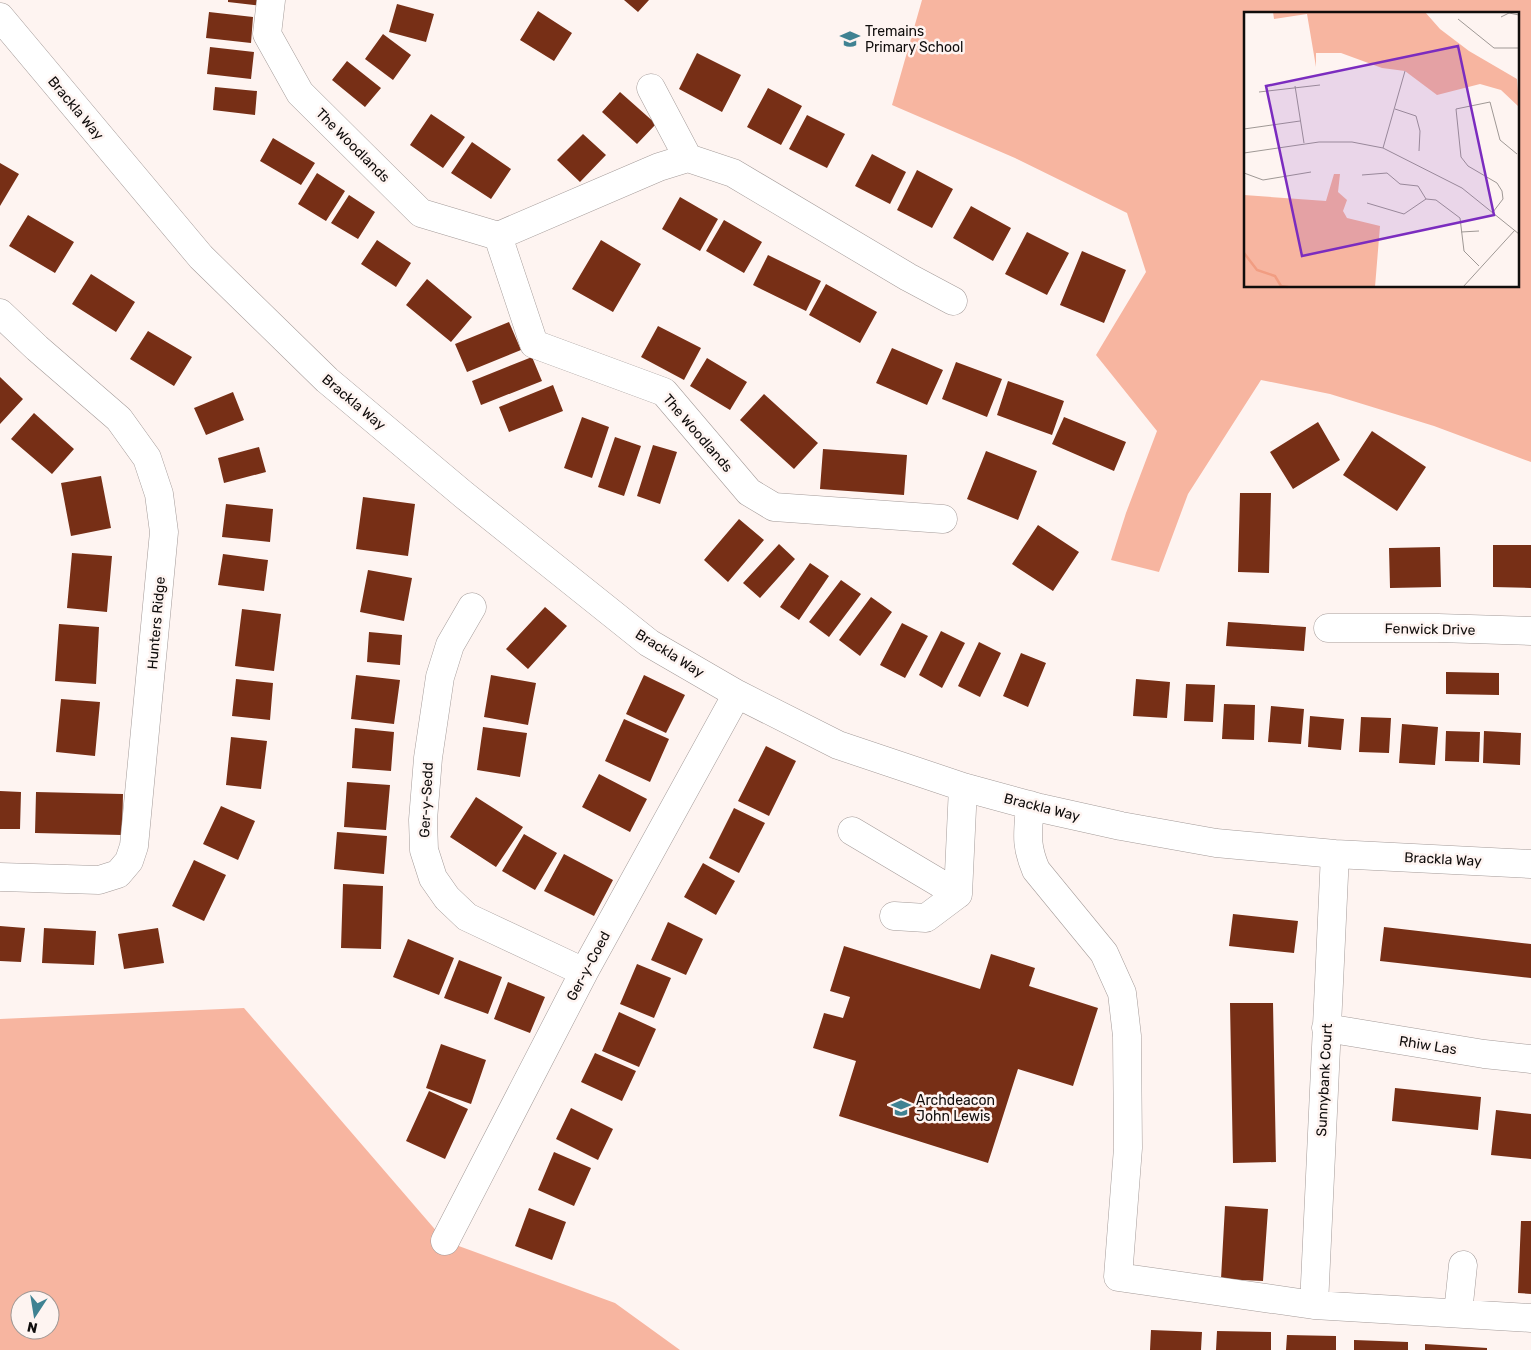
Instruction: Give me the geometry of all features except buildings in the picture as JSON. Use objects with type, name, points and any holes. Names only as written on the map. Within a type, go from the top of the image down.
[{"type":"street","name":"The Woodlands","points":[[271,0],[267,34],[300,93],[421,213],[498,236],[534,344],[664,392],[748,492],[774,507],[943,519]]},
{"type":"street","name":"Brackla Way","points":[[2,23],[201,257],[327,380],[464,495],[649,643],[737,694],[838,746],[963,787],[1120,826],[1216,843],[1334,854],[1531,864]]},
{"type":"street","points":[[651,88],[688,158]]},
{"type":"street","points":[[498,236],[659,167],[688,158],[733,173],[953,302]]},
{"type":"street","name":"Hunters Ridge","points":[[0,313],[37,348],[119,418],[147,458],[159,494],[164,532],[134,846],[128,861],[118,874],[99,880],[0,878]]},
{"type":"street","name":"Ger-y-Sedd","points":[[472,607],[450,644],[440,677],[428,758],[423,820],[424,850],[428,864],[433,878],[442,891],[467,917],[584,972]]},
{"type":"street","name":"Fenwick Drive","points":[[1328,628],[1438,628],[1531,631]]},
{"type":"street","name":"Ger-y-Coed","points":[[445,1241],[584,972],[737,694]]},
{"type":"street","points":[[958,894],[963,787]]},
{"type":"street","points":[[1030,805],[1027,842],[1036,870],[1104,952],[1122,993],[1127,1036],[1128,1148],[1118,1277],[1314,1305],[1531,1318]]},
{"type":"street","points":[[852,831],[958,894]]},
{"type":"street","name":"Sunnybank Court","points":[[1314,1305],[1334,854]]},
{"type":"street","points":[[894,916],[926,918],[958,894]]},
{"type":"street","name":"Rhiw Las","points":[[1326,1028],[1484,1054],[1531,1059]]},
{"type":"street","points":[[1458,1313],[1463,1265]]},
{"type":"shaded area","points":[[922,0],[1531,0],[1531,462],[1434,426],[1330,394],[1261,380],[1188,494],[1159,572],[1111,560],[1126,513],[1157,431],[1096,355],[1146,272],[1127,213],[1015,158],[892,105]]},
{"type":"shaded area","points":[[244,1008],[445,1241],[615,1303],[680,1350],[0,1350],[0,1019]]},
{"type":"place","name":"Tremains Primary School","points":[[850,39]]},
{"type":"place","name":"Archdeacon John Lewis","points":[[901,1108]]}]
